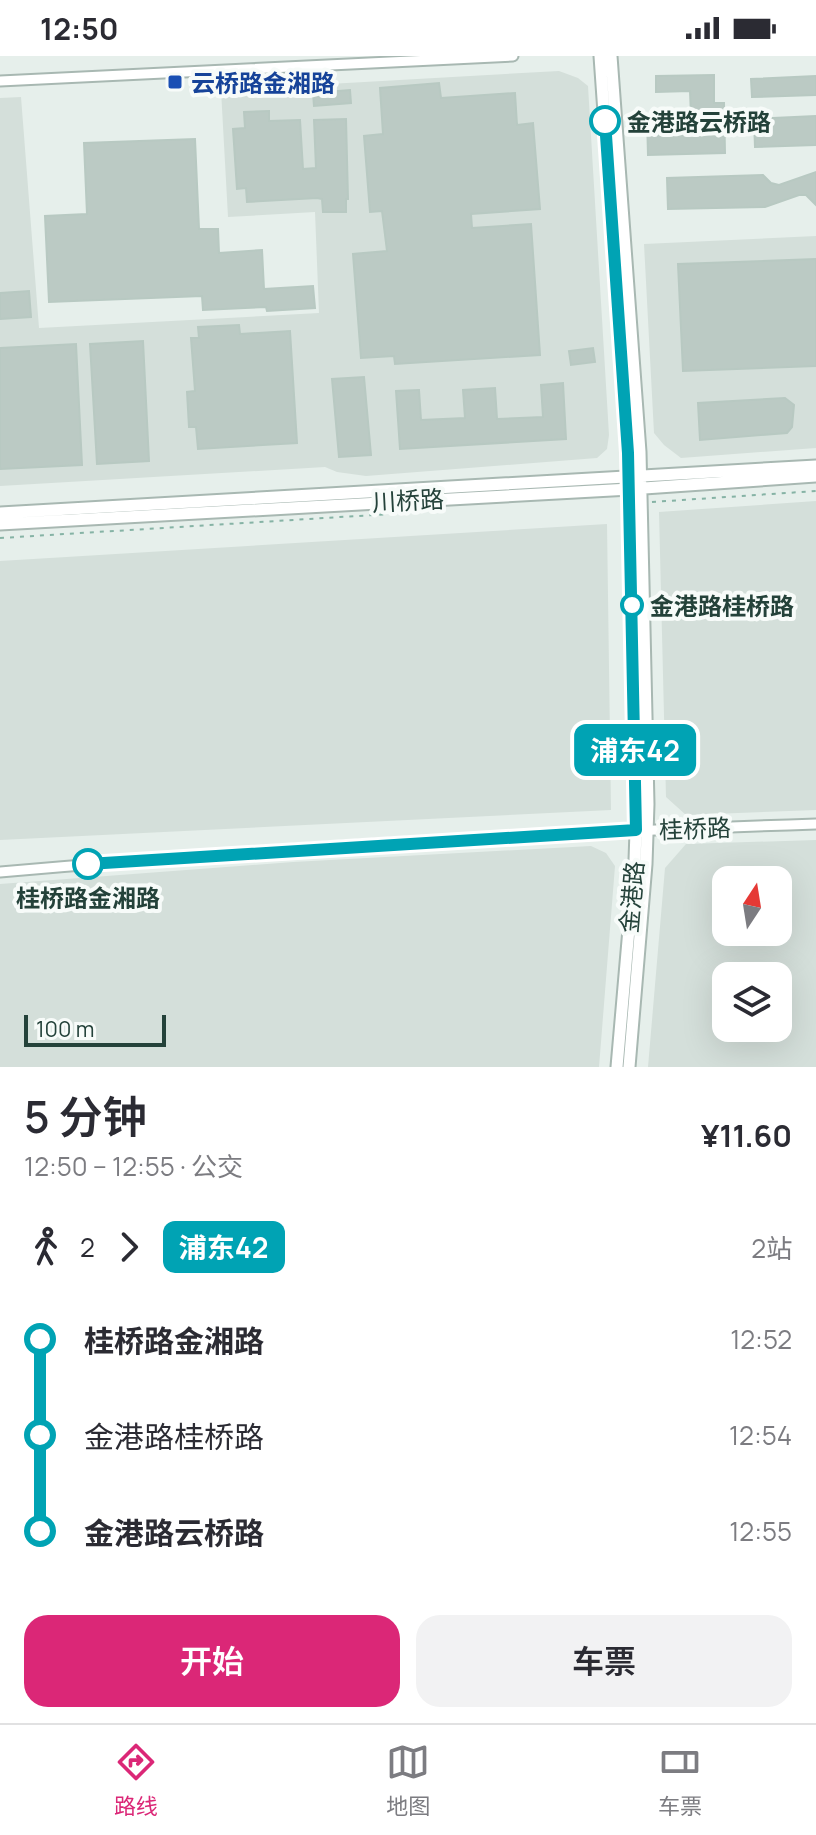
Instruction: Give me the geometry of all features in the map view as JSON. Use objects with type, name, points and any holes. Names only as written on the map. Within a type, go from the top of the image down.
[{"type":"street","points":[[0,81],[513,56]]},
{"type":"street","name":"金港路","points":[[600,56],[635,483],[642,503],[642,830],[629,1067]]},
{"type":"street","name":"金港路","points":[[611,56],[635,483],[642,830],[617,1067]]},
{"type":"street","name":"川桥路","points":[[0,524],[635,483],[816,466]]},
{"type":"street","name":"川桥路","points":[[0,513],[816,476]]},
{"type":"street","name":"桂桥路","points":[[0,872],[105,861],[642,830],[816,824]]},
{"type":"path","points":[[642,503],[816,491]]},
{"type":"path","points":[[0,538],[396,513]]},
{"type":"shaded area","points":[[559,71],[578,78],[588,86],[609,435],[607,449],[597,458],[366,476],[325,467],[0,486],[0,98],[21,97],[39,328],[319,313],[315,212],[228,217],[221,90]]},
{"type":"shaded area","points":[[816,236],[816,448],[681,458],[654,433],[644,244]]},
{"type":"shaded area","points":[[816,501],[816,810],[686,815],[666,797],[659,512]]},
{"type":"shaded area","points":[[607,524],[611,810],[0,840],[0,561]]},
{"type":"shaded area","points":[[816,840],[816,1067],[648,1067],[665,868],[686,844]]},
{"type":"shaded area","points":[[591,846],[606,853],[615,866],[599,1067],[0,1067],[0,884],[293,862]]},
{"type":"building","points":[[714,75],[714,103],[724,103],[725,153],[648,155],[647,117],[691,116],[690,91],[656,92],[656,76]]},
{"type":"building","points":[[816,76],[816,95],[752,97],[751,79]]},
{"type":"building","points":[[439,83],[441,98],[515,93],[517,125],[533,123],[540,209],[471,214],[472,228],[531,224],[540,355],[395,364],[394,356],[361,358],[353,254],[387,251],[382,211],[370,212],[364,136],[383,134],[380,88]]},
{"type":"building","points":[[350,90],[351,103],[314,106],[313,93]]},
{"type":"building","points":[[269,111],[269,121],[300,120],[303,169],[316,168],[314,120],[346,119],[346,212],[323,212],[322,199],[317,198],[247,202],[246,188],[237,189],[233,129],[245,128],[244,112]]},
{"type":"building","points":[[816,116],[816,145],[755,147],[754,119]]},
{"type":"building","points":[[195,139],[199,229],[218,229],[219,253],[262,250],[264,289],[313,286],[315,308],[203,310],[202,296],[49,302],[45,216],[87,214],[84,143]]},
{"type":"building","points":[[816,172],[816,205],[806,195],[799,195],[765,207],[668,209],[667,178],[763,175],[771,183],[779,185]]},
{"type":"building","points":[[816,259],[816,366],[683,371],[678,264]]},
{"type":"building","points":[[29,291],[31,317],[0,319],[0,293]]},
{"type":"building","points":[[239,325],[240,334],[290,331],[297,443],[198,449],[196,427],[189,427],[187,392],[195,391],[191,338],[199,338],[198,327]]},
{"type":"building","points":[[143,341],[149,461],[97,464],[90,344]]},
{"type":"building","points":[[76,344],[82,465],[0,469],[0,348]]},
{"type":"building","points":[[593,348],[595,362],[571,365],[569,351]]},
{"type":"building","points":[[364,377],[371,455],[339,457],[332,379]]},
{"type":"building","points":[[563,383],[566,439],[400,449],[396,391],[419,390],[421,420],[465,418],[463,390],[495,388],[497,419],[543,417],[541,385]]},
{"type":"building","points":[[785,398],[794,405],[792,427],[787,433],[700,440],[698,403]]},
{"type":"bus line","name":"浦东42","points":[[88,864],[636,830],[631,512],[605,121]]},
{"type":"place","name":"云桥路金湘路","points":[[175,82]]},
{"type":"place","name":"金港路云桥路","points":[[605,121]]},
{"type":"place","name":"金港路桂桥路","points":[[632,605]]},
{"type":"place","name":"桂桥路金湘路","points":[[88,864]]}]
